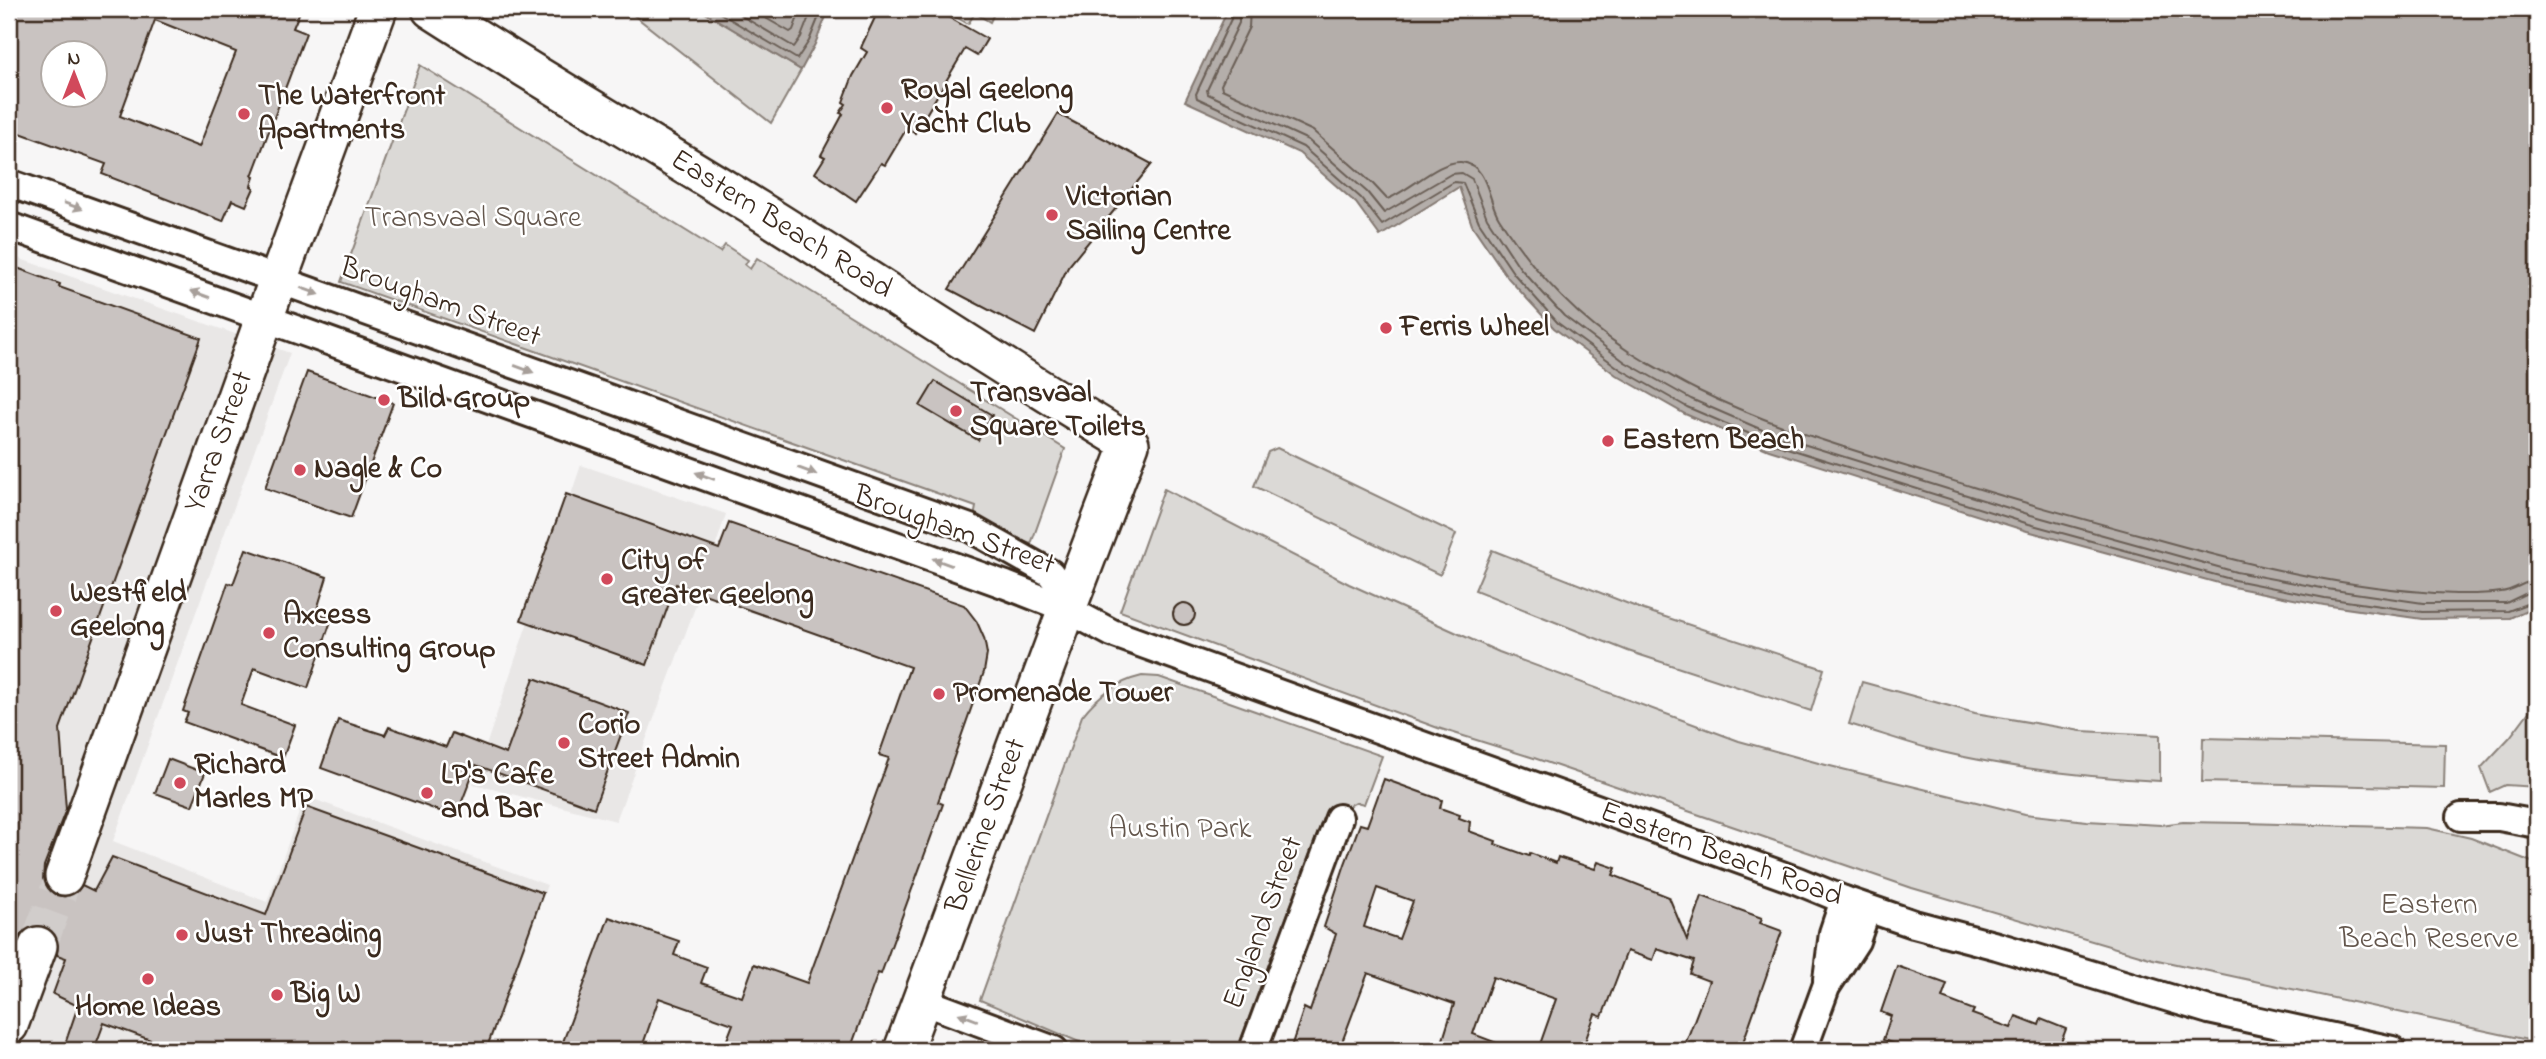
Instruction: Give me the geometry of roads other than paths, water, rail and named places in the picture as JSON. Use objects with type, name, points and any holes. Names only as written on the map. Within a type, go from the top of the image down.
[{"type":"street","name":"Yarra Street","points":[[64,876],[264,317],[379,9]]},
{"type":"street","name":"Eastern Beach Road","points":[[431,9],[756,208],[1130,444]]},
{"type":"street","name":"Brougham Street","points":[[9,183],[975,531],[1050,573],[1060,586],[1067,609]]},
{"type":"street","name":"Brougham Street","points":[[9,226],[750,492],[1067,609]]},
{"type":"street","name":"Bellerine Street","points":[[903,1050],[1130,444]]},
{"type":"street","points":[[750,492],[763,455]]},
{"type":"street","name":"Eastern Beach Road","points":[[1067,609],[1112,633],[1798,881],[1855,905],[2209,1010],[2392,1050]]},
{"type":"street","points":[[2461,817],[2499,817],[2537,824]]},
{"type":"street","name":"England Street","points":[[1252,1050],[1339,818]]},
{"type":"street","points":[[1803,1050],[1826,987],[1856,941],[1855,905]]},
{"type":"street","points":[[9,1025],[38,946]]},
{"type":"street","points":[[923,1001],[1054,1050]]},
{"type":"water","points":[[699,9],[829,9],[801,70]]},
{"type":"water","points":[[1216,9],[2537,9],[2537,605],[2510,618],[2422,619],[2324,605],[2233,587],[2027,531],[1769,450],[1685,414],[1616,375],[1554,328],[1508,278],[1472,225],[1459,187],[1380,236],[1356,203],[1299,153],[1185,101],[1225,16]]},
{"type":"tunnel","points":[[38,946],[64,876]]},
{"type":"place","name":"Royal Geelong Yacht Club","points":[[887,108]]},
{"type":"place","name":"The Waterfront Apartments","points":[[244,114]]},
{"type":"place","name":"Victorian Sailing Centre","points":[[1052,215]]},
{"type":"place","name":"Ferris Wheel","points":[[1386,328]]},
{"type":"place","name":"Bild Group","points":[[384,400]]},
{"type":"place","name":"Transvaal Square Toilets","points":[[956,411]]},
{"type":"place","name":"Eastern Beach","points":[[1608,441]]},
{"type":"place","name":"Nagle & Co","points":[[300,470]]},
{"type":"place","name":"City of Greater Geelong","points":[[607,579]]},
{"type":"place","name":"Westfield Geelong","points":[[56,611]]},
{"type":"place","name":"Axcess Consulting Group","points":[[269,633]]},
{"type":"place","name":"Promenade Tower","points":[[939,694]]},
{"type":"place","name":"Corio Street Admin","points":[[564,743]]},
{"type":"place","name":"Richard Marles MP","points":[[180,783]]},
{"type":"place","name":"LP's Cafe and Bar","points":[[427,793]]},
{"type":"place","name":"Just Threading","points":[[182,935]]},
{"type":"place","name":"Home Ideas","points":[[148,979]]},
{"type":"place","name":"Big W","points":[[277,995]]},
{"type":"park label","name":"Transvaal Square","points":[[473,219]]},
{"type":"park label","name":"Austin Park","points":[[1180,830]]},
{"type":"park label","name":"Eastern Beach Reserve","points":[[2429,923]]}]
